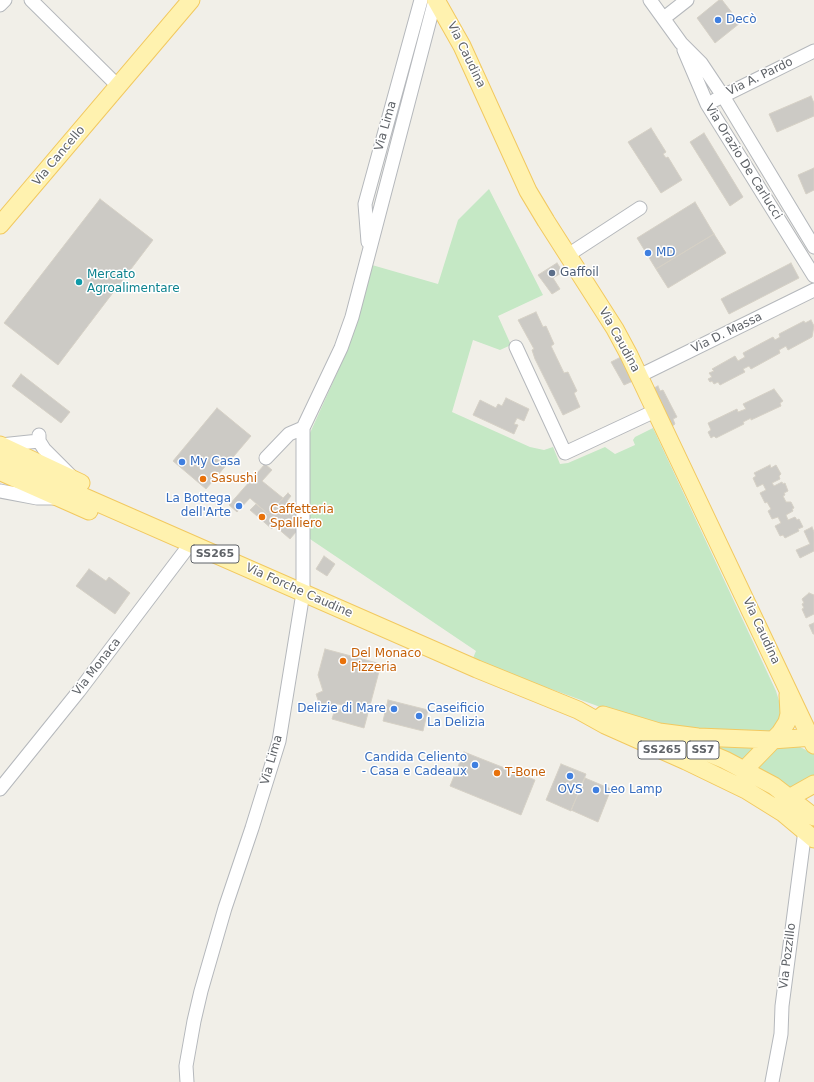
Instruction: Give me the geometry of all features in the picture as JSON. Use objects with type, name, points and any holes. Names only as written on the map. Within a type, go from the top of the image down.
[{"type":"main road","name":"Via Cancello","points":[[0,225],[191,0]]},
{"type":"main road","name":"Via Caudina","points":[[436,0],[447,16],[476,74],[523,180],[546,221],[615,329],[639,376],[813,740]]},
{"type":"main road","points":[[0,445],[75,480],[101,494],[126,516]]},
{"type":"main road","name":"Via Forche Caudine","points":[[0,460],[477,669],[578,710],[605,725],[686,761],[746,790],[811,829]]},
{"type":"main road","points":[[0,472],[98,514],[126,516]]},
{"type":"main road","name":"Via Caudina","points":[[746,771],[784,728],[789,714],[788,688]]},
{"type":"main road","name":"Via Forche Caudine","points":[[578,710],[610,717],[659,732],[698,737],[813,740]]},
{"type":"main road","name":"SS7","points":[[659,732],[746,771],[774,786],[790,798],[811,829]]},
{"type":"main road","points":[[746,771],[744,783],[746,790]]},
{"type":"main road","points":[[768,803],[780,803],[814,784]]},
{"type":"street","points":[[0,5],[5,0]]},
{"type":"street","points":[[31,0],[118,86]]},
{"type":"street","name":"Via Lima","points":[[369,254],[365,204],[421,0]]},
{"type":"street","name":"Via Lima","points":[[187,1082],[186,1066],[201,991],[225,908],[279,741],[303,593],[303,428],[342,348],[352,317],[436,0]]},
{"type":"street","name":"Via Orazio De Carlucci","points":[[650,0],[681,43],[701,63],[723,96],[814,246]]},
{"type":"street","points":[[664,18],[687,0]]},
{"type":"street","points":[[429,24],[437,18],[447,16]]},
{"type":"street","name":"Via Orazio De Carlucci","points":[[681,43],[707,104],[814,276]]},
{"type":"street","name":"Via A. Pardo","points":[[707,104],[814,51]]},
{"type":"street","points":[[568,255],[640,208]]},
{"type":"street","name":"Via D. Massa","points":[[639,376],[814,290]]},
{"type":"street","points":[[516,347],[565,453],[655,411]]},
{"type":"street","points":[[266,458],[289,434],[303,428]]},
{"type":"street","points":[[0,445],[39,438],[44,449],[75,480]]},
{"type":"street","points":[[0,491],[37,498],[58,498]]},
{"type":"street","name":"Via Monaca","points":[[0,789],[79,691],[192,543]]},
{"type":"street","name":"Via Pozzillo","points":[[772,1082],[781,1034],[782,1006],[811,829]]},
{"type":"green space","points":[[489,189],[543,295],[498,316],[511,345],[500,350],[473,340],[452,412],[530,447],[544,450],[553,447],[560,464],[568,463],[605,447],[615,454],[635,445],[633,440],[635,437],[653,428],[776,691],[780,704],[780,718],[774,728],[769,731],[751,733],[684,730],[603,708],[507,673],[473,658],[476,651],[310,539],[310,433],[347,351],[372,265],[438,284],[458,220]]},
{"type":"green space","points":[[710,745],[756,745],[744,762]]},
{"type":"green space","points":[[793,746],[800,747],[814,754],[814,778],[792,792],[756,768],[773,748]]},
{"type":"building","name":"Decò","points":[[719,0],[722,0],[740,23],[715,43],[697,18]]},
{"type":"building","points":[[811,96],[814,103],[814,116],[777,132],[769,114]]},
{"type":"building","points":[[651,128],[666,152],[663,154],[666,158],[668,157],[682,180],[661,193],[628,142]]},
{"type":"building","points":[[704,133],[743,197],[730,206],[690,142]]},
{"type":"building","points":[[814,168],[814,190],[806,194],[798,175]]},
{"type":"building","name":"Mercato Agroalimentare","points":[[100,199],[153,240],[58,365],[4,323]]},
{"type":"building","points":[[695,202],[714,234],[656,269],[637,238]]},
{"type":"building","points":[[714,234],[726,253],[668,288],[656,269]]},
{"type":"building","points":[[557,263],[563,272],[553,278],[560,289],[552,294],[538,275]]},
{"type":"building","points":[[791,263],[799,278],[729,314],[721,299]]},
{"type":"building","points":[[536,312],[543,327],[546,326],[554,344],[551,346],[564,373],[568,372],[577,391],[574,393],[580,407],[563,415],[535,359],[532,350],[534,349],[518,320]]},
{"type":"building","points":[[811,320],[814,326],[812,337],[788,350],[786,346],[779,350],[780,353],[751,369],[749,366],[743,369],[745,372],[720,385],[718,382],[714,384],[712,381],[710,382],[708,379],[712,377],[709,373],[714,371],[712,369],[735,356],[738,361],[745,357],[743,353],[773,337],[775,340],[780,337],[779,334],[804,321],[805,323]]},
{"type":"building","points":[[621,357],[633,381],[624,385],[611,362]]},
{"type":"building","points":[[21,374],[70,412],[61,423],[12,386]]},
{"type":"building","points":[[658,386],[660,391],[663,390],[677,417],[673,419],[675,424],[671,427],[652,389]]},
{"type":"building","points":[[774,389],[783,401],[780,403],[781,406],[751,420],[751,418],[743,422],[744,424],[716,438],[714,436],[711,438],[708,432],[711,430],[708,423],[737,409],[738,412],[746,409],[743,404]]},
{"type":"building","points":[[506,398],[529,409],[524,421],[517,418],[514,424],[518,425],[514,434],[473,415],[480,400],[496,408],[498,404],[502,406]]},
{"type":"building","points":[[217,408],[251,436],[206,489],[173,461]]},
{"type":"building","points":[[265,464],[272,470],[262,481],[283,498],[268,514],[250,498],[237,512],[229,505]]},
{"type":"building","points":[[770,465],[771,468],[776,465],[781,474],[779,476],[780,479],[772,483],[774,486],[782,482],[783,484],[785,483],[788,491],[784,493],[785,495],[783,496],[786,502],[791,502],[794,508],[792,509],[793,511],[786,515],[788,520],[795,517],[797,520],[799,519],[803,527],[798,529],[799,531],[785,538],[783,535],[780,536],[775,526],[781,523],[778,517],[772,519],[768,511],[771,509],[767,502],[765,503],[760,493],[766,490],[763,484],[757,487],[753,478],[756,476],[754,473]]},
{"type":"building","points":[[288,493],[291,496],[287,501],[300,513],[294,520],[301,526],[290,539],[275,526],[272,529],[250,510],[256,504],[268,514]]},
{"type":"building","points":[[812,527],[814,532],[814,551],[800,558],[796,550],[810,544],[804,531]]},
{"type":"building","points":[[324,556],[335,564],[327,576],[316,569]]},
{"type":"building","points":[[89,569],[106,581],[109,577],[130,593],[115,614],[76,586]]},
{"type":"building","points":[[809,593],[814,595],[814,614],[806,618],[802,609],[804,608],[802,604],[804,603],[802,599]]},
{"type":"building","points":[[814,623],[814,634],[813,634],[809,625]]},
{"type":"building","points":[[325,649],[381,664],[364,728],[332,719],[335,709],[340,710],[342,705],[338,704],[321,709],[316,694],[323,691],[318,675]]},
{"type":"building","points":[[388,700],[428,710],[423,731],[383,721]]},
{"type":"building","points":[[464,752],[535,780],[521,815],[450,786]]},
{"type":"building","points":[[561,764],[586,774],[571,811],[546,800]]},
{"type":"building","points":[[585,778],[611,789],[598,822],[571,810]]},
{"type":"place","name":"Decò","points":[[718,20]]},
{"type":"place","name":"MD","points":[[648,253]]},
{"type":"place","name":"Gaffoil","points":[[552,273]]},
{"type":"place","name":"Mercato Agroalimentare","points":[[79,282]]},
{"type":"place","name":"My Casa","points":[[182,462]]},
{"type":"place","name":"Sasushi","points":[[203,479]]},
{"type":"place","name":"La Bottega dell'Arte","points":[[239,506]]},
{"type":"place","name":"Caffetteria Spalliero","points":[[262,517]]},
{"type":"place","name":"Del Monaco Pizzeria","points":[[343,661]]},
{"type":"place","name":"Delizie di Mare","points":[[394,709]]},
{"type":"place","name":"Caseificio La Delizia","points":[[419,716]]},
{"type":"place","name":"Candida Celiento - Casa e Cadeaux","points":[[475,765]]},
{"type":"place","name":"T-Bone","points":[[497,773]]},
{"type":"place","name":"OVS","points":[[570,776]]},
{"type":"place","name":"Leo Lamp","points":[[596,790]]}]
